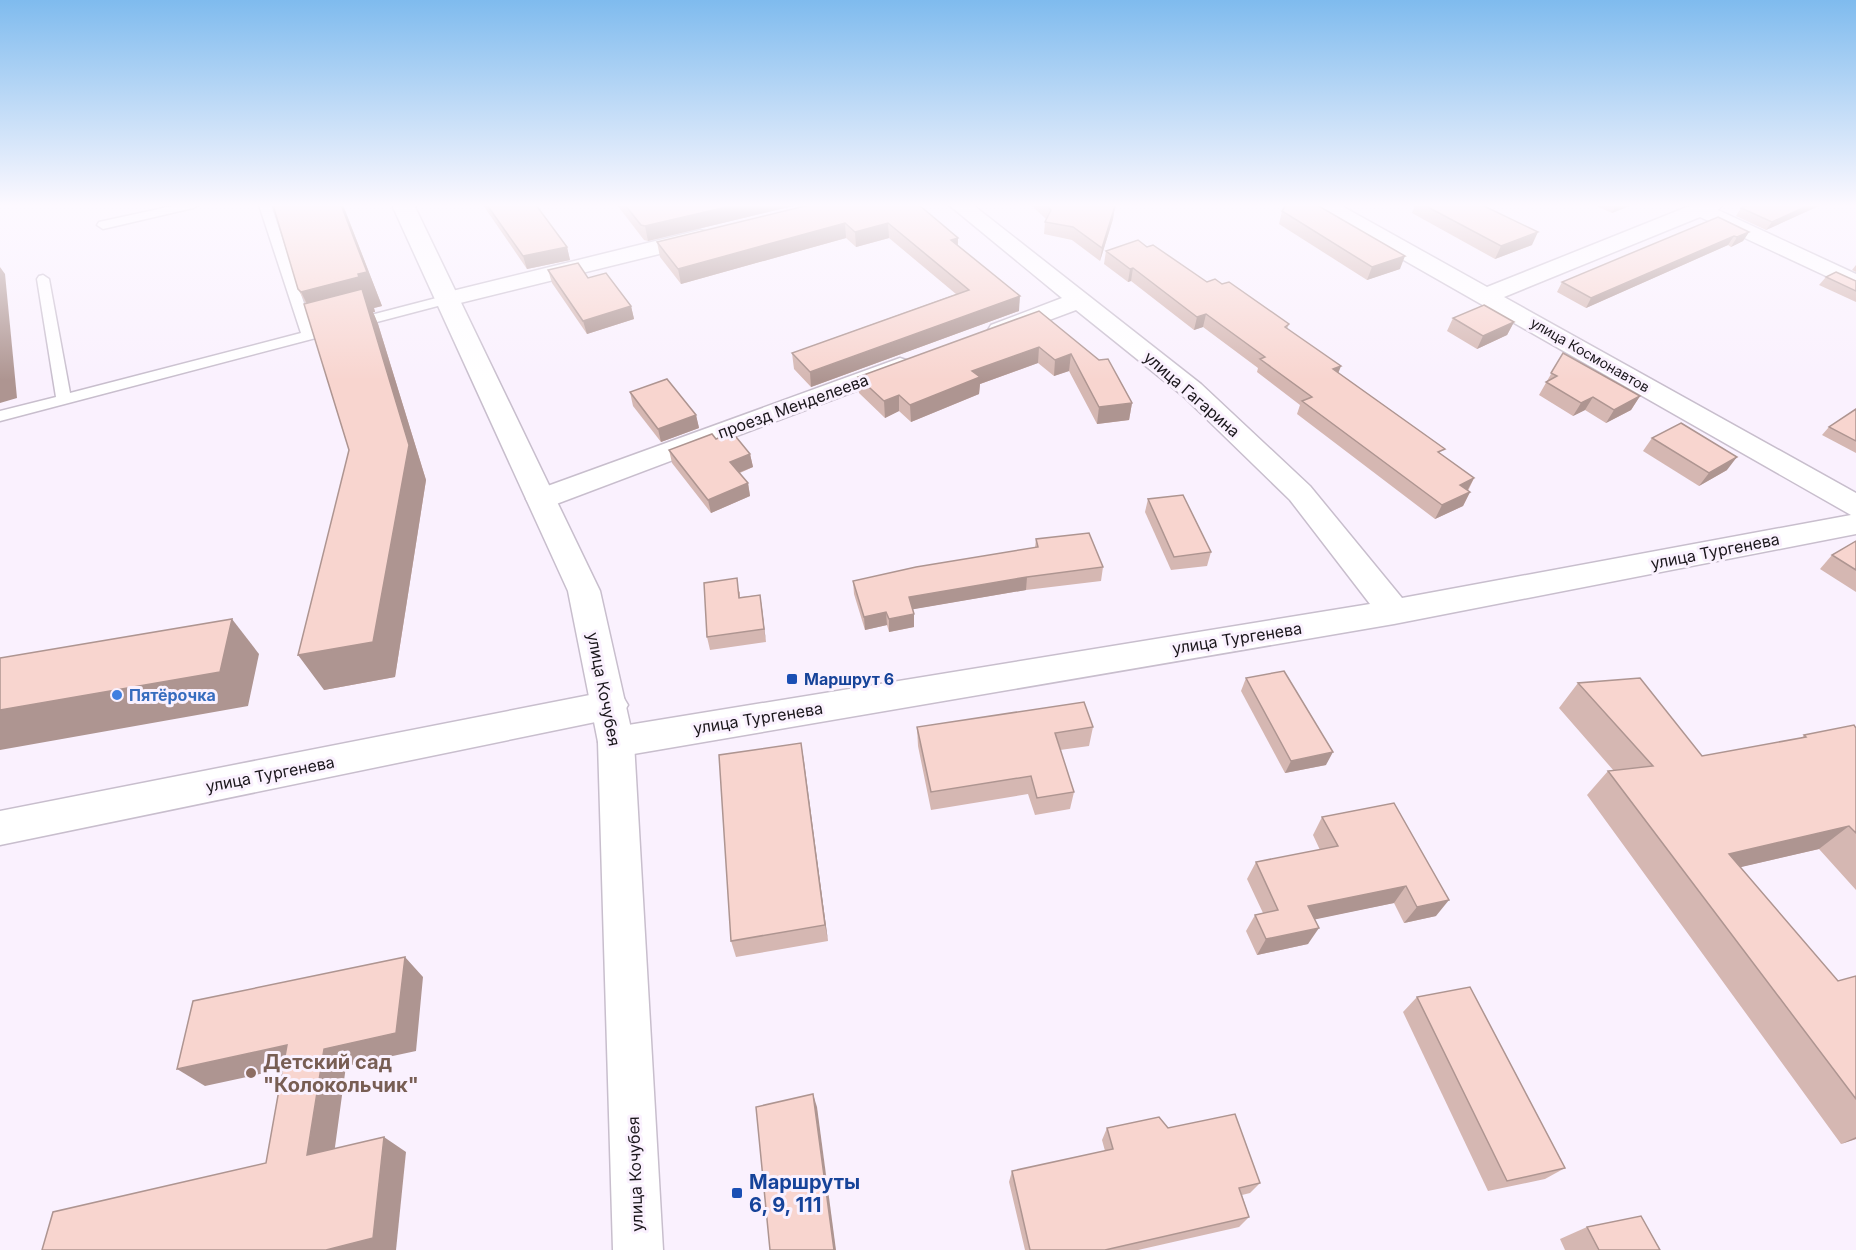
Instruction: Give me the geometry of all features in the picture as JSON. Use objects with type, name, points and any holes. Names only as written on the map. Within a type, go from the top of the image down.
[{"type":"street","name":"улица Кочубея","points":[[431,263],[585,591],[610,705],[616,742],[638,1250]]},
{"type":"street","points":[[448,299],[595,263]]},
{"type":"street","name":"улица Гагарина","points":[[1034,263],[1192,390],[1300,493],[1394,612]]},
{"type":"street","name":"улица Космонавтов","points":[[1428,263],[1856,506]]},
{"type":"street","points":[[1486,296],[1564,263]]},
{"type":"street","points":[[1815,263],[1856,283]]},
{"type":"street","points":[[979,338],[1080,300]]},
{"type":"street","name":"проезд Менделеева","points":[[541,499],[922,358]]},
{"type":"street","name":"улица Тургенева","points":[[616,742],[1394,612],[1856,524]]},
{"type":"street","name":"улица Тургенева","points":[[0,828],[610,705]]},
{"type":"lane","points":[[284,263],[308,335]]},
{"type":"lane","points":[[43,279],[64,399]]},
{"type":"lane","points":[[0,416],[448,299]]},
{"type":"building","points":[[290,263],[364,263],[367,272],[358,274],[359,277],[301,292]]},
{"type":"building","points":[[578,263],[588,278],[606,273],[631,306],[583,321],[548,270]]},
{"type":"building","points":[[674,263],[699,263],[678,269]]},
{"type":"building","points":[[937,263],[980,263],[1020,296],[810,372],[792,353],[969,290]]},
{"type":"building","points":[[1122,263],[1180,263],[1207,282],[1215,279],[1222,284],[1229,282],[1289,324],[1285,327],[1341,366],[1333,369],[1445,449],[1438,452],[1474,478],[1460,485],[1470,492],[1442,505],[1302,401],[1312,397],[1260,359],[1265,357],[1206,314],[1197,317],[1133,268],[1130,269]]},
{"type":"building","points":[[1366,263],[1383,263],[1372,267]]},
{"type":"building","points":[[1607,263],[1671,263],[1591,298],[1562,282]]},
{"type":"building","points":[[1836,272],[1856,281],[1856,291],[1826,277]]},
{"type":"building","points":[[362,289],[409,445],[373,642],[298,655],[349,450],[304,304]]},
{"type":"building","points":[[1484,305],[1514,322],[1483,336],[1453,318]]},
{"type":"building","points":[[1039,311],[1099,360],[1108,359],[1132,403],[1099,407],[1071,354],[1055,360],[1039,347],[972,371],[980,377],[910,405],[899,395],[884,401],[858,377]]},
{"type":"building","points":[[1563,353],[1640,396],[1614,410],[1593,397],[1581,403],[1546,382],[1557,376],[1551,373]]},
{"type":"building","points":[[667,379],[696,415],[658,429],[630,392]]},
{"type":"building","points":[[1856,409],[1856,441],[1829,427]]},
{"type":"building","points":[[1681,423],[1737,457],[1709,473],[1652,438]]},
{"type":"building","points":[[732,432],[750,454],[730,462],[748,483],[708,500],[669,450],[712,434],[716,439]]},
{"type":"building","points":[[1183,495],[1211,552],[1174,557],[1148,499]]},
{"type":"building","points":[[1089,533],[1103,567],[909,597],[914,614],[889,619],[886,612],[864,617],[853,581],[916,567],[1038,547],[1036,539]]},
{"type":"building","points":[[1856,541],[1856,570],[1832,555]]},
{"type":"building","points":[[737,578],[739,598],[760,595],[764,629],[707,637],[704,583]]},
{"type":"building","points":[[232,619],[220,672],[0,710],[0,658]]},
{"type":"building","points":[[1284,671],[1333,752],[1291,761],[1246,678]]},
{"type":"building","points":[[1640,678],[1702,756],[1806,737],[1804,735],[1854,725],[1856,728],[1856,833],[1849,826],[1729,854],[1838,981],[1856,976],[1856,1099],[1608,771],[1653,766],[1578,683]]},
{"type":"building","points":[[1084,702],[1093,727],[1055,733],[1074,792],[1037,798],[1031,776],[931,792],[917,727]]},
{"type":"building","points":[[801,743],[825,925],[731,941],[719,755]]},
{"type":"building","points":[[1394,803],[1449,900],[1417,907],[1406,886],[1308,906],[1319,928],[1266,939],[1255,915],[1278,910],[1256,862],[1338,846],[1322,817]]},
{"type":"building","points":[[405,957],[396,1033],[324,1049],[307,1155],[384,1137],[373,1238],[326,1250],[42,1250],[53,1212],[266,1163],[287,1045],[177,1069],[193,1001]]},
{"type":"building","points":[[1470,987],[1565,1168],[1507,1181],[1417,997]]},
{"type":"building","points":[[813,1094],[834,1250],[770,1250],[756,1107]]},
{"type":"building","points":[[1235,1114],[1260,1183],[1239,1188],[1249,1217],[1105,1250],[1030,1250],[1012,1171],[1113,1149],[1107,1128],[1159,1117],[1168,1128]]},
{"type":"building","points":[[1641,1216],[1660,1250],[1599,1250],[1587,1227]]},
{"type":"place","name":"Маршрут 6","points":[[792,679]]},
{"type":"place","name":"Пятёрочка","points":[[117,695]]},
{"type":"place","name":"Детский сад \"Колокольчик\"","points":[[251,1073]]},
{"type":"place","name":"Маршруты 6, 9, 111","points":[[737,1193]]}]
